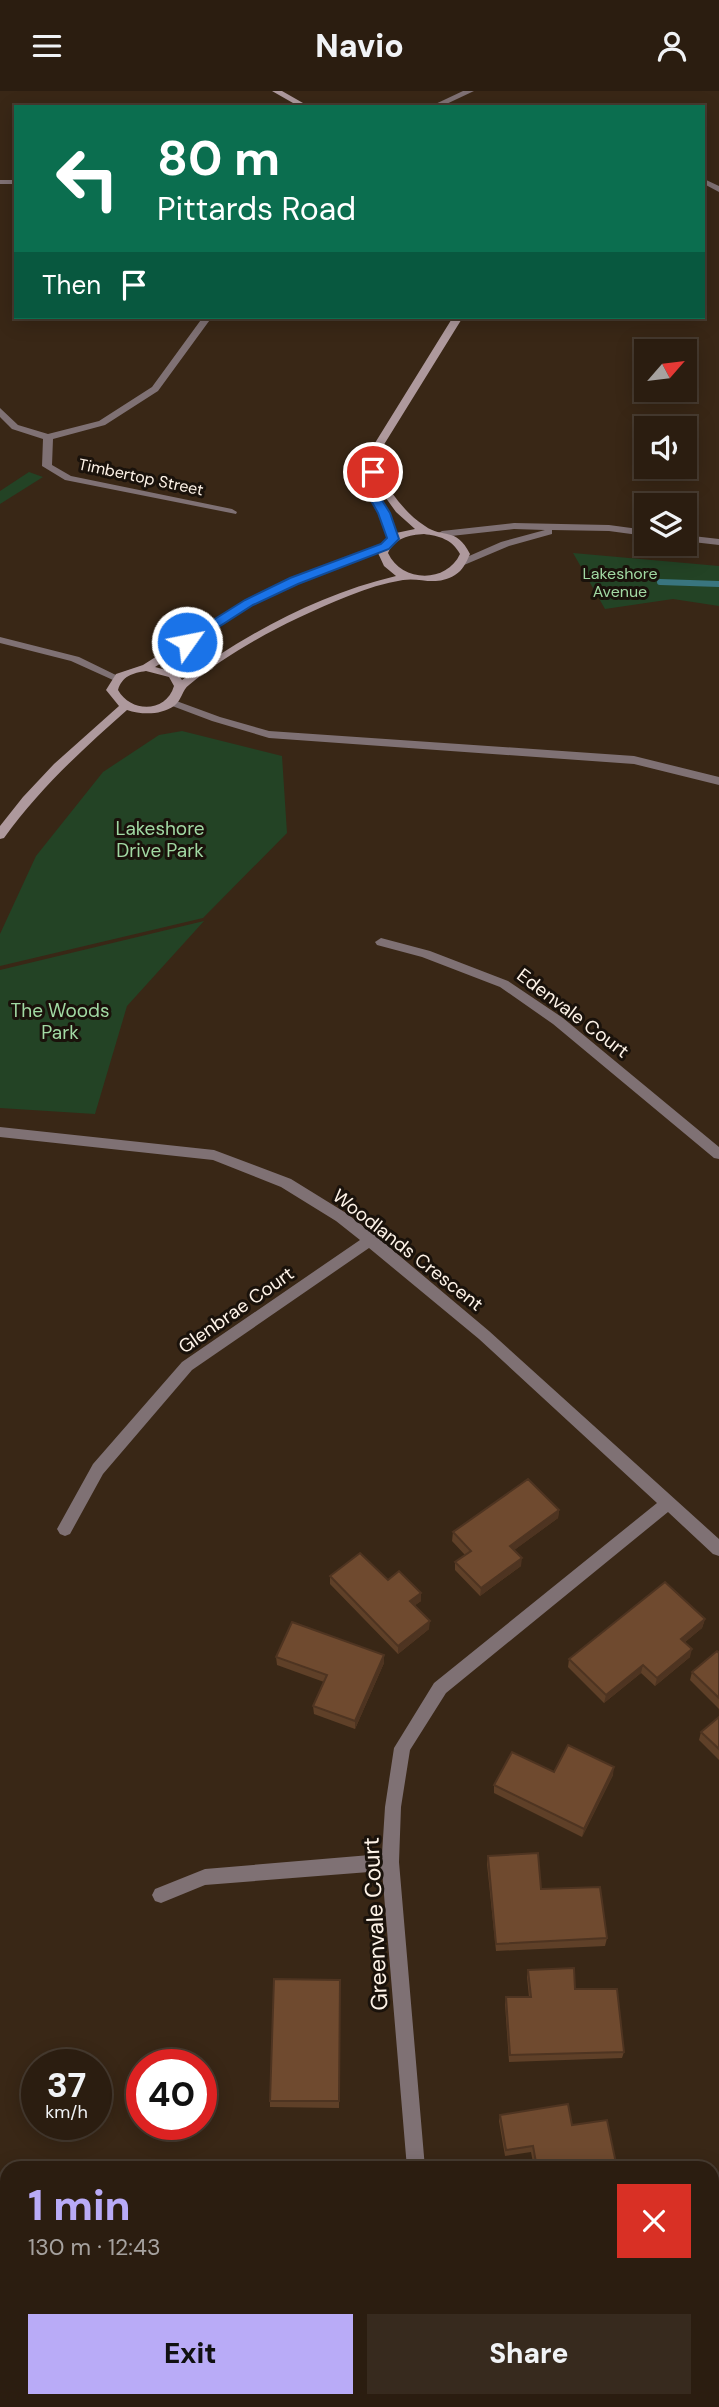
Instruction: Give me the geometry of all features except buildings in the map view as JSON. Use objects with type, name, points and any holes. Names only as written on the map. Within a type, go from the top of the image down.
[{"type":"street","points":[[276,91],[302,105]]},
{"type":"street","points":[[438,105],[470,91]]},
{"type":"street","points":[[0,411],[15,427],[48,437],[102,423],[155,389],[206,319]]},
{"type":"street","points":[[407,576],[384,560],[389,543],[384,513],[374,497],[375,451],[457,319]]},
{"type":"street","name":"Timbertop Street","points":[[48,437],[47,466],[68,478],[232,512]]},
{"type":"street","points":[[373,472],[400,510],[424,531]]},
{"type":"street","points":[[146,668],[173,675],[180,686],[179,694],[172,702],[154,709],[125,706],[118,702],[112,690],[117,678],[125,673],[146,668],[249,602],[412,532],[442,534],[514,526],[609,528],[634,531]]},
{"type":"street","points":[[180,686],[229,650],[315,604],[371,584],[407,576],[441,576],[451,573],[464,562],[505,544],[566,528]]},
{"type":"street","points":[[442,534],[462,546],[464,562]]},
{"type":"street","points":[[697,539],[719,542]]},
{"type":"street","points":[[0,640],[75,659],[117,678]]},
{"type":"street","points":[[172,702],[216,719],[269,734],[634,761],[719,781]]},
{"type":"street","points":[[0,835],[12,817],[72,753],[125,706]]},
{"type":"street","name":"Edenvale Court","points":[[382,942],[426,954],[504,984],[558,1021],[719,1154]]},
{"type":"street","name":"Woodlands Crescent","points":[[0,1132],[214,1155],[286,1183],[341,1217],[484,1335],[719,1549]]},
{"type":"street","name":"Glenbrae Court","points":[[65,1529],[98,1469],[187,1366],[371,1241]]},
{"type":"street","name":"Greenvale Court","points":[[415,2161],[390,1862],[393,1807],[402,1748],[440,1688],[668,1503]]},
{"type":"street","points":[[161,1895],[205,1877],[390,1862]]},
{"type":"green space","points":[[29,472],[43,477],[0,504],[0,491]]},
{"type":"green space","name":"Lakeshore Avenue","points":[[573,553],[719,566],[719,606],[673,599],[605,609]]},
{"type":"green space","name":"Lakeshore Drive Park","points":[[182,731],[282,756],[287,833],[203,918],[0,966],[0,934],[36,856],[103,772],[159,735]]},
{"type":"green space","name":"The Woods Park","points":[[204,921],[127,1006],[95,1114],[0,1108],[0,970]]},
{"type":"waterway","points":[[660,582],[719,584]]},
{"type":"route","points":[[187,642],[249,602],[294,581],[351,562],[385,547],[393,539],[384,513],[374,497],[373,472]]}]
